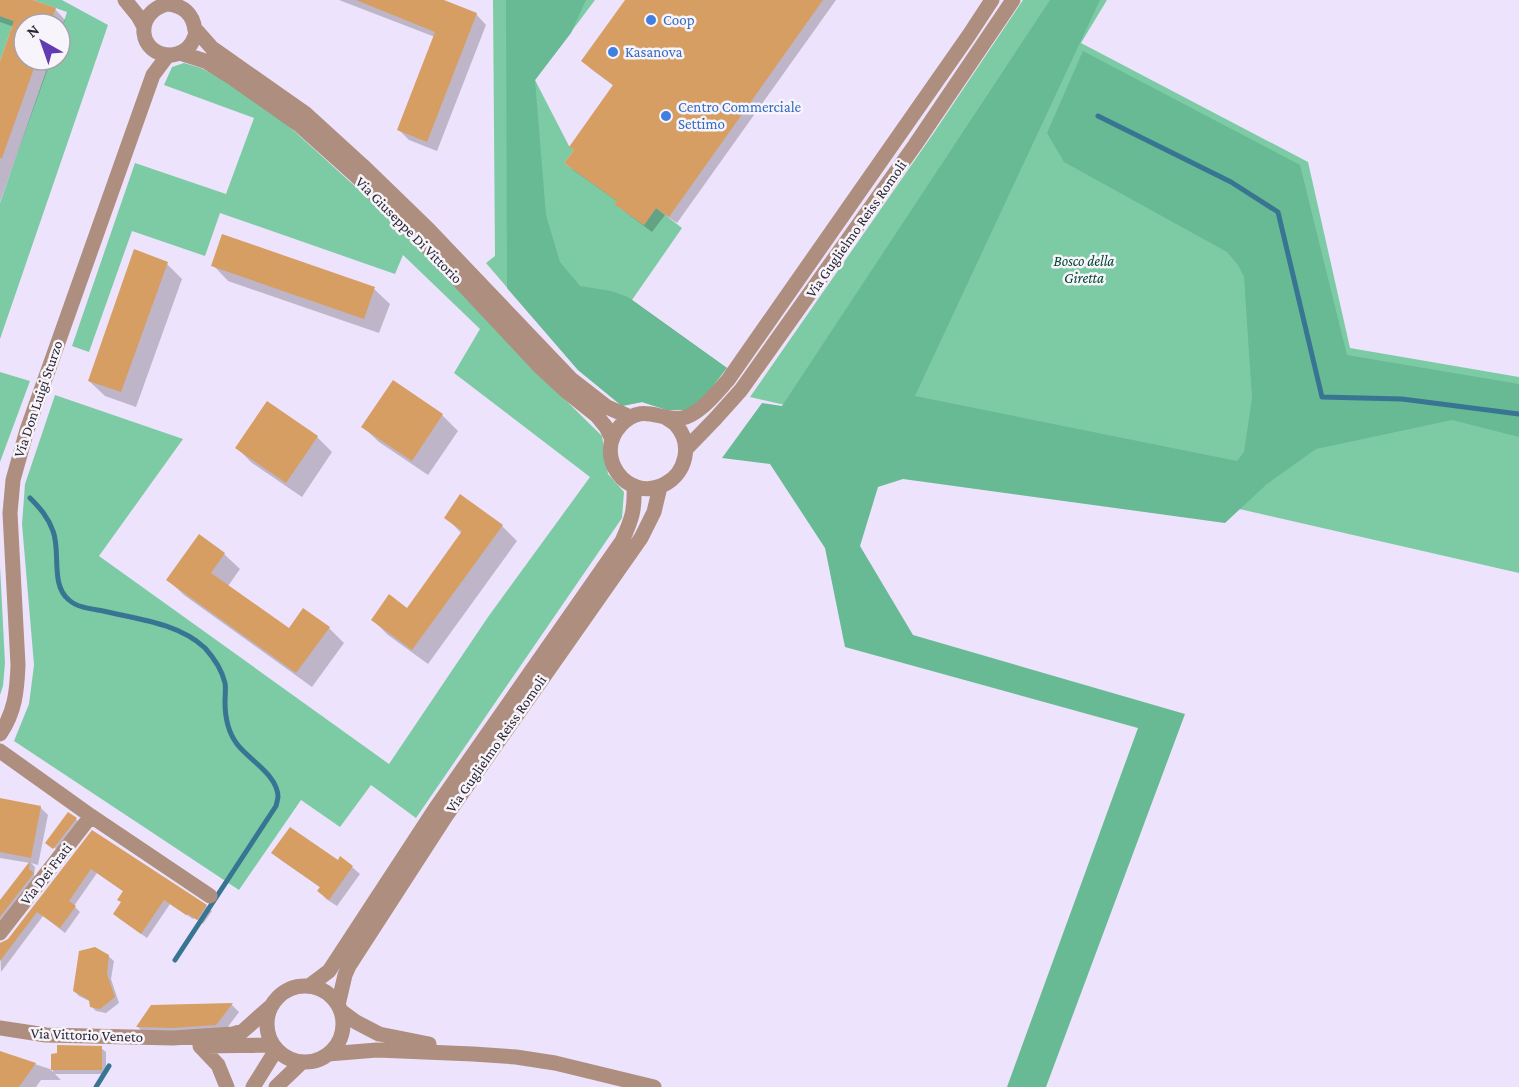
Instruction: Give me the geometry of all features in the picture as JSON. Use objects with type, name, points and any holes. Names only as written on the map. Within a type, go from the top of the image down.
[{"type":"street","points":[[125,0],[133,8],[144,27],[146,40],[158,53],[174,54],[185,50],[191,44],[197,31],[191,7],[183,8],[167,3],[151,12],[144,27]]},
{"type":"street","name":"Via Guglielmo Reiss Romoli","points":[[665,417],[683,418],[699,410],[728,380],[992,0]]},
{"type":"street","points":[[915,145],[940,94],[1004,0]]},
{"type":"street","name":"Via Guglielmo Reiss Romoli","points":[[686,449],[741,390],[915,145],[1014,0]]},
{"type":"street","name":"Via Giuseppe Di Vittorio","points":[[197,31],[212,48],[306,114],[429,230],[572,379],[607,406],[630,417]]},
{"type":"street","name":"Via Don Luigi Sturzo","points":[[0,734],[12,711],[17,690],[18,665],[10,523],[13,480],[27,430],[153,75],[151,48]]},
{"type":"street","name":"Via Giuseppe Di Vittorio","points":[[174,54],[205,61],[298,124],[314,138],[420,239],[540,367],[597,416],[606,427],[612,440]]},
{"type":"street","name":"Via Don Luigi Sturzo","points":[[153,75],[174,54]]},
{"type":"street","points":[[642,413],[654,413],[665,417],[676,425],[683,436],[686,449],[685,461],[680,472],[660,487],[647,489],[634,486],[616,472],[611,462],[610,451],[616,430],[630,417],[642,413]]},
{"type":"street","name":"Via Guglielmo Reiss Romoli","points":[[309,986],[328,971],[435,809],[622,541],[634,506],[634,486]]},
{"type":"street","name":"Via Guglielmo Reiss Romoli","points":[[340,1008],[345,975],[349,966],[446,816],[640,538],[654,512],[660,487]]},
{"type":"street","points":[[0,751],[210,897]]},
{"type":"street","name":"Via Dei Frati","points":[[0,933],[91,816]]},
{"type":"street","points":[[340,1008],[344,1022],[342,1033],[339,1041],[328,1054],[316,1061],[302,1062],[288,1059],[274,1047],[267,1027],[271,1006],[285,991],[300,986],[309,986],[330,994],[340,1008],[356,1022],[379,1034],[473,1054]]},
{"type":"street","name":"Via Vittorio Veneto","points":[[0,1028],[46,1035],[174,1038],[233,1034],[243,1031],[271,1006]]},
{"type":"street","name":"Via Vittorio Veneto","points":[[174,1038],[200,1046],[274,1047]]},
{"type":"street","points":[[200,1046],[218,1065],[227,1087]]},
{"type":"street","points":[[253,1087],[274,1047]]},
{"type":"street","points":[[328,1054],[377,1050],[516,1057],[654,1087]]},
{"type":"street","points":[[276,1087],[302,1062]]},
{"type":"green space","points":[[33,0],[62,0],[108,25],[0,339],[0,203],[46,72],[72,72],[72,12]]},
{"type":"green space","points":[[493,0],[595,0],[535,80],[569,146],[574,150],[564,163],[612,197],[626,187],[615,204],[644,225],[656,208],[682,228],[632,300],[727,368],[667,410],[642,402],[622,406],[578,370],[486,263],[495,256]]},
{"type":"green space","points":[[506,0],[586,0],[571,33],[535,80],[546,215],[560,262],[580,286],[611,291],[628,297],[727,368],[702,400],[686,410],[667,410],[642,402],[622,406],[578,370],[507,288]]},
{"type":"green space","name":"Bosco della Giretta","points":[[1023,0],[1107,0],[1081,43],[1308,162],[1350,348],[1519,377],[1519,573],[750,397]]},
{"type":"green space","points":[[1050,0],[1100,0],[915,396],[1237,461],[1244,452],[1252,398],[1244,277],[1227,252],[1064,162],[1047,133],[1083,51],[1300,165],[1347,355],[1519,384],[1519,437],[1452,420],[1316,449],[1267,484],[1225,523],[903,479],[878,487],[860,546],[913,635],[1185,714],[1046,1087],[1007,1087],[1138,728],[845,647],[825,548],[770,464],[722,458],[762,403],[782,406]]},
{"type":"green space","points":[[0,16],[12,20],[12,27],[0,61]]},
{"type":"green space","points":[[184,63],[201,68],[228,82],[282,120],[391,219],[535,370],[602,436],[608,474],[624,492],[622,518],[416,818],[371,785],[340,827],[301,800],[239,890],[14,741],[29,704],[34,665],[22,524],[25,484],[55,395],[183,439],[99,556],[389,764],[488,617],[590,477],[454,373],[480,329],[403,255],[395,274],[220,213],[205,256],[132,231],[89,352],[72,346],[135,163],[226,194],[254,118],[164,85],[172,67]]},
{"type":"green space","points":[[0,372],[30,381],[0,462]]},
{"type":"green space","points":[[0,566],[5,663],[0,695]]},
{"type":"building","points":[[0,0],[33,0],[56,8],[54,12],[12,12],[12,20],[0,16]]},
{"type":"building","points":[[356,0],[444,0],[477,13],[427,142],[397,130],[435,32]]},
{"type":"building","name":"Centro Commerciale Settimo","points":[[625,0],[823,0],[669,217],[656,208],[644,225],[614,204],[617,201],[564,163],[574,150],[569,147],[613,85],[581,61]]},
{"type":"building","points":[[12,27],[12,72],[33,72],[2,158],[0,158],[0,61]]},
{"type":"building","points":[[222,234],[375,287],[364,319],[211,266]]},
{"type":"building","points":[[134,249],[168,262],[121,392],[88,381]]},
{"type":"building","points":[[393,380],[443,414],[412,461],[361,427]]},
{"type":"building","points":[[267,401],[318,436],[286,483],[235,448]]},
{"type":"building","points":[[460,494],[503,525],[412,650],[371,620],[389,594],[407,608],[462,531],[444,518]]},
{"type":"building","points":[[199,534],[225,553],[211,573],[289,628],[303,608],[330,627],[296,673],[166,580]]},
{"type":"building","points":[[0,798],[41,806],[31,858],[0,852]]},
{"type":"building","points":[[68,812],[77,818],[53,849],[45,843]]},
{"type":"building","points":[[290,827],[338,860],[340,856],[353,866],[329,900],[317,891],[320,887],[271,853]]},
{"type":"building","points":[[92,830],[207,905],[197,920],[164,900],[141,934],[113,914],[121,902],[117,900],[123,891],[91,869],[69,901],[76,906],[60,928],[37,912],[0,961],[0,943],[8,939]]},
{"type":"building","points":[[30,861],[29,869],[34,873],[0,917],[0,900]]},
{"type":"building","points":[[95,947],[109,955],[107,974],[115,997],[100,1009],[90,1007],[89,1000],[73,991],[79,951]]},
{"type":"building","points":[[233,1003],[216,1025],[173,1028],[136,1027],[151,1005]]},
{"type":"building","points":[[57,1045],[102,1046],[102,1070],[51,1070],[51,1054],[57,1053]]},
{"type":"building","points":[[0,1051],[36,1063],[19,1087],[0,1087]]},
{"type":"waterway","points":[[1098,116],[1231,182],[1278,212],[1322,397],[1402,399],[1519,414]]},
{"type":"waterway","points":[[30,498],[49,521],[53,531],[58,577],[63,594],[69,600],[85,608],[170,627],[205,648],[220,669],[225,683],[226,713],[231,734],[242,750],[268,775],[277,789],[276,806],[175,960]]},
{"type":"waterway","points":[[96,1087],[109,1066]]},
{"type":"place","name":"Coop","points":[[651,20]]},
{"type":"place","name":"Kasanova","points":[[613,52]]},
{"type":"place","name":"Centro Commerciale Settimo","points":[[666,116]]}]
